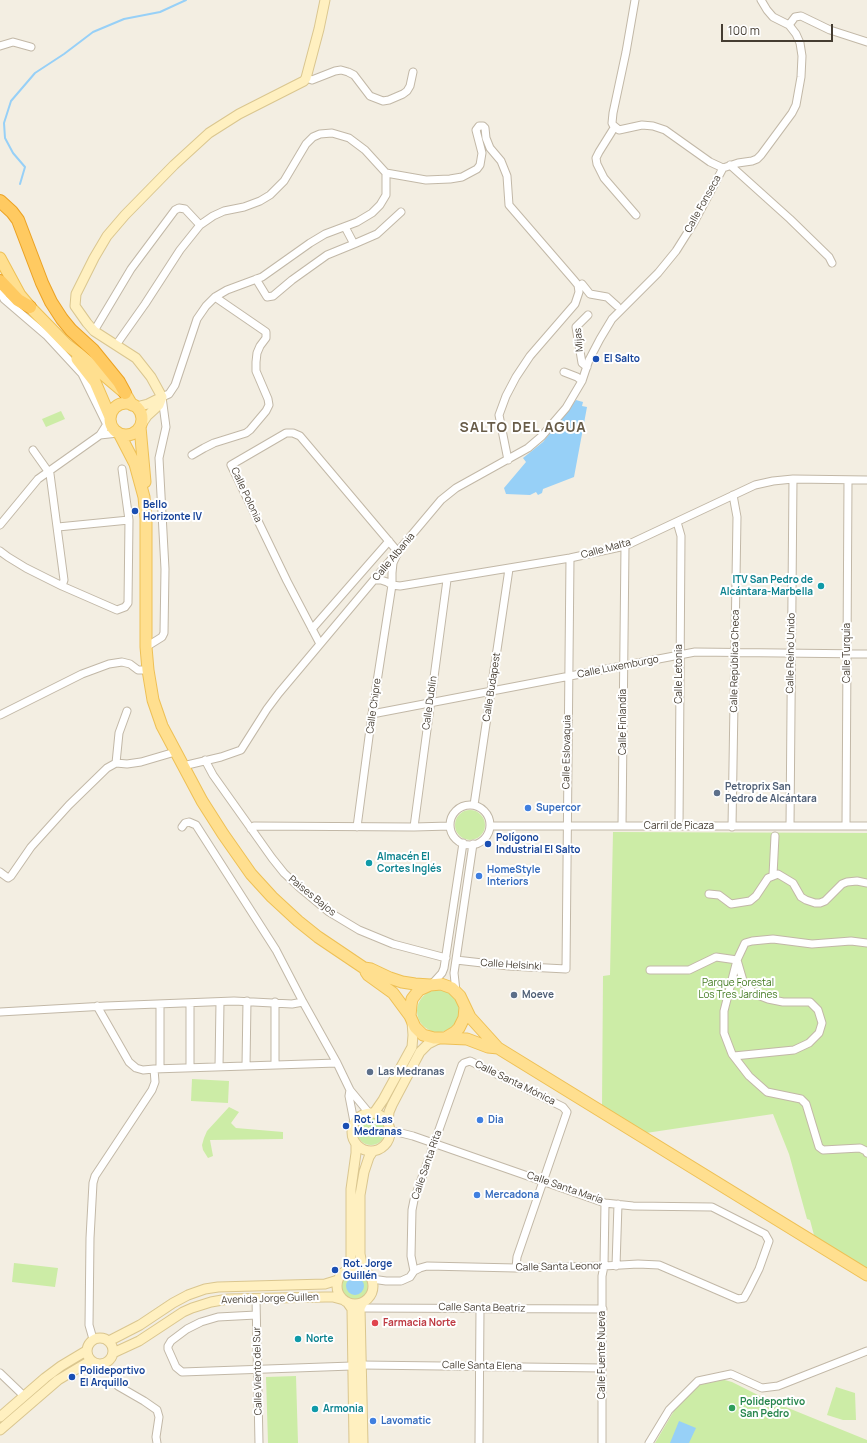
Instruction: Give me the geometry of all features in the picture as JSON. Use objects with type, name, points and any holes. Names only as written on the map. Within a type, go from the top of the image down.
[{"type":"highway","points":[[4,204],[18,220],[42,283],[52,302],[71,330],[93,350],[119,382],[125,393]]},
{"type":"highway","points":[[0,281],[4,297],[18,300],[30,307]]},
{"type":"main road","points":[[0,258],[20,295],[67,345],[95,382],[112,427],[119,434],[135,464],[144,496]]},
{"type":"main road","points":[[67,345],[125,393],[141,416],[140,426],[145,480],[146,647],[148,670],[157,713],[175,752],[202,801],[223,834],[262,888],[282,908],[318,937],[364,968],[368,975],[393,993],[415,1027],[423,1034],[428,1037],[467,1039],[488,1047],[498,1048]]},
{"type":"main road","points":[[109,420],[113,410],[119,405],[123,404],[134,406]]},
{"type":"main road","points":[[119,434],[132,434],[136,432],[140,426]]},
{"type":"main road","points":[[364,968],[372,969],[402,982],[447,985],[456,991],[470,1017],[498,1048],[867,1275]]},
{"type":"main road","points":[[411,1019],[410,1004],[416,994],[424,987],[431,984]]},
{"type":"main road","points":[[442,1038],[451,1035],[459,1028],[464,1018],[465,1006]]},
{"type":"street","points":[[146,647],[162,637],[164,633],[165,569],[159,458],[166,427],[162,397],[145,368],[136,358],[94,331],[78,312],[75,306],[75,299],[82,280],[107,236],[125,215],[174,165],[209,133],[239,114],[304,81],[319,29],[325,0]]},
{"type":"street","points":[[614,128],[612,123],[613,114],[635,0]]},
{"type":"street","name":"Calle Fonseca","points":[[600,339],[612,319],[658,273],[676,251],[693,224],[723,168],[757,159],[792,113],[796,105],[801,77],[802,56],[800,43],[796,34],[789,25],[773,17],[761,0]]},
{"type":"street","points":[[789,25],[795,17],[801,16],[830,30],[867,42]]},
{"type":"street","points":[[0,46],[13,42],[31,47]]},
{"type":"street","points":[[306,78],[312,80],[341,70],[348,72],[354,75],[370,96],[383,101],[394,98],[407,91],[410,86],[413,72]]},
{"type":"street","points":[[614,128],[622,130],[632,126],[642,125],[653,126],[665,130],[710,162],[723,168]]},
{"type":"street","points":[[386,173],[426,180],[462,177],[477,169],[480,165],[482,153],[476,130],[479,126],[483,126],[485,128],[486,138],[490,148],[501,161],[507,176],[509,205],[578,285],[578,298],[575,304],[530,356],[516,377],[506,396],[499,415],[508,460]]},
{"type":"street","points":[[614,128],[599,152],[596,158],[596,164],[604,178],[636,215]]},
{"type":"street","points":[[116,345],[180,250],[200,225],[218,213],[249,205],[270,195],[284,181],[306,144],[320,134],[332,133],[349,138],[376,160],[386,173],[387,191],[380,206],[366,218],[345,228],[325,234],[262,277],[227,290],[206,306],[197,319],[175,385],[169,394],[148,404],[134,406]]},
{"type":"street","points":[[730,165],[790,219],[829,257],[832,263]]},
{"type":"street","points":[[94,331],[131,268],[175,210],[179,208],[185,209],[200,225]]},
{"type":"street","points":[[256,279],[267,297],[273,296],[292,280],[327,255],[377,234],[401,212]]},
{"type":"street","points":[[345,228],[354,244]]},
{"type":"street","points":[[582,284],[590,294],[604,296],[617,306]]},
{"type":"street","points":[[0,525],[38,479],[100,435],[109,420],[82,374],[46,335],[4,297]]},
{"type":"street","points":[[192,455],[214,443],[246,433],[266,411],[269,405],[268,399],[256,371],[257,353],[266,338],[266,332],[216,297]]},
{"type":"street","name":"Mijas","points":[[587,367],[582,363],[576,327],[588,314]]},
{"type":"street","name":"Calle Albania","points":[[183,766],[237,752],[244,747],[267,709],[441,500],[456,488],[528,448],[542,436],[566,408],[582,381],[600,339]]},
{"type":"street","points":[[564,372],[577,377],[582,381]]},
{"type":"street","points":[[140,426],[147,416],[159,405],[162,397]]},
{"type":"street","name":"Calle Polonia","points":[[320,644],[230,465],[286,433],[293,433],[300,436],[398,552]]},
{"type":"street","points":[[100,435],[119,434]]},
{"type":"street","points":[[33,450],[50,474],[64,580],[62,586]]},
{"type":"street","points":[[0,551],[26,568],[62,586],[117,610],[125,606],[128,603],[129,520],[122,469]]},
{"type":"street","name":"Calle Malta","points":[[374,580],[400,586],[448,580],[570,558],[625,546],[755,485],[773,481],[793,479],[867,480]]},
{"type":"street","name":"Calle Reino Unido","points":[[790,826],[790,653],[793,479]]},
{"type":"street","name":"Calle Turquía","points":[[846,826],[848,480]]},
{"type":"street","name":"Calle República Checa","points":[[732,827],[737,517],[733,495]]},
{"type":"street","points":[[58,527],[129,520]]},
{"type":"street","name":"Calle Letonia","points":[[677,522],[681,536],[679,826]]},
{"type":"street","points":[[312,629],[389,541]]},
{"type":"street","name":"Calle Finlandia","points":[[622,826],[625,546]]},
{"type":"street","points":[[392,585],[393,563],[398,552]]},
{"type":"street","name":"Calle Eslovaquia","points":[[566,969],[570,558]]},
{"type":"street","name":"Calle Budapest","points":[[474,805],[509,569]]},
{"type":"street","name":"Calle Dublín","points":[[414,827],[448,580]]},
{"type":"street","name":"Calle Chipre","points":[[357,827],[372,714],[392,585]]},
{"type":"street","name":"Calle Luxemburgo","points":[[372,714],[695,652],[867,654]]},
{"type":"street","points":[[0,715],[82,674],[109,664],[122,662],[130,664],[138,670],[148,670]]},
{"type":"street","points":[[116,763],[119,733],[127,711]]},
{"type":"street","points":[[0,872],[8,878],[11,876],[31,847],[107,768],[116,763],[127,764],[140,762],[175,752]]},
{"type":"street","name":"Paises Bajos","points":[[205,760],[213,775],[251,828],[284,873],[298,887],[329,912],[376,938],[446,958]]},
{"type":"street","points":[[474,805],[480,808],[487,815],[491,826],[487,836],[481,842],[473,844],[462,843],[456,839],[452,833],[450,826],[452,818],[459,810],[466,806],[474,805]]},
{"type":"street","points":[[182,827],[187,822],[192,822],[196,825],[276,950],[350,1090],[372,1113],[382,1116],[389,1128]]},
{"type":"street","points":[[251,828],[254,826],[450,826]]},
{"type":"street","name":"Carril de Picaza","points":[[491,826],[867,826]]},
{"type":"street","points":[[773,875],[775,836]]},
{"type":"street","points":[[431,984],[442,973],[446,958],[462,843]]},
{"type":"street","points":[[456,991],[454,973],[473,844]]},
{"type":"street","points":[[709,894],[719,895],[731,904],[750,902],[768,878],[778,874],[793,882],[801,897],[815,903],[825,901],[842,884],[847,882],[857,881],[867,883]]},
{"type":"street","points":[[867,943],[851,941],[812,944],[781,939],[752,941],[745,943],[737,960],[724,1011],[724,1032],[734,1056],[749,1076],[767,1092],[801,1099],[806,1104],[819,1147],[823,1150],[860,1148],[867,1153]]},
{"type":"street","points":[[650,970],[689,970],[716,957],[737,960]]},
{"type":"street","name":"Calle Helsinki","points":[[456,960],[509,966],[566,969]]},
{"type":"street","points":[[734,1056],[794,1050],[809,1042],[819,1033],[822,1023],[818,1010],[810,1002],[783,1002],[768,999],[755,994],[744,984],[737,960]]},
{"type":"street","points":[[0,1012],[98,1006],[247,1001],[292,1004],[303,1002]]},
{"type":"street","points":[[246,1066],[247,1001]]},
{"type":"street","points":[[219,1067],[220,1002]]},
{"type":"street","points":[[275,1002],[275,1065]]},
{"type":"street","points":[[190,1003],[190,1068]]},
{"type":"street","points":[[93,1339],[90,1325],[90,1238],[93,1183],[95,1176],[152,1090],[155,1082],[160,1004]]},
{"type":"street","points":[[98,1006],[130,1062],[136,1068],[144,1070],[337,1063]]},
{"type":"street","points":[[354,1122],[361,1116],[372,1113],[383,1100],[412,1047],[413,1035],[411,1019]]},
{"type":"street","points":[[356,1144],[364,1149],[373,1151],[385,1145],[388,1141],[389,1112],[420,1052],[428,1044],[442,1038]]},
{"type":"street","name":"Calle Santa Mónica","points":[[464,1063],[473,1062],[565,1108],[566,1115],[517,1257],[516,1268]]},
{"type":"street","name":"Calle Santa Rita","points":[[414,1271],[411,1256],[413,1205],[462,1065],[464,1063]]},
{"type":"street","points":[[350,1090],[349,1096],[354,1122],[352,1131],[356,1144],[351,1189],[350,1268]]},
{"type":"street","name":"Calle Santa María","points":[[389,1128],[605,1202],[632,1206],[712,1207],[765,1234],[769,1240],[759,1269],[744,1298]]},
{"type":"street","points":[[363,1269],[360,1254],[360,1195],[364,1172],[369,1157],[373,1151]]},
{"type":"street","name":"Calle Fuente Nueva","points":[[602,1443],[602,1276],[604,1266],[605,1202]]},
{"type":"street","points":[[616,1266],[618,1204]]},
{"type":"street","name":"Calle Santa Leonor","points":[[372,1279],[386,1281],[401,1280],[410,1277],[414,1271],[427,1266],[516,1268],[616,1266],[638,1264],[659,1265],[738,1299],[744,1298]]},
{"type":"street","points":[[354,1443],[357,1366],[362,1305],[373,1292],[374,1288],[372,1279],[367,1272],[359,1268],[350,1268],[343,1272],[338,1280],[338,1293],[352,1309],[357,1366],[363,1443]]},
{"type":"street","name":"Avenida Jorge Guillen","points":[[109,1341],[140,1325],[172,1303],[205,1289],[218,1286],[325,1284],[338,1280]]},
{"type":"street","name":"Avenida Jorge Guillen","points":[[113,1353],[139,1341],[192,1308],[219,1300],[332,1297],[346,1301]]},
{"type":"street","name":"Calle Viento del Sur","points":[[256,1299],[259,1443]]},
{"type":"street","points":[[346,1301],[362,1305]]},
{"type":"street","name":"Calle Santa Beatriz","points":[[362,1305],[391,1307],[603,1309]]},
{"type":"street","points":[[479,1443],[480,1308]]},
{"type":"street","name":"Calle Santa Elena","points":[[256,1315],[224,1316],[201,1322],[187,1329],[171,1340],[168,1346],[176,1367],[182,1372],[357,1366],[602,1368]]},
{"type":"street","points":[[98,1337],[109,1341],[113,1346],[111,1359],[107,1363],[95,1364],[87,1356],[86,1351],[89,1342],[98,1337]]},
{"type":"street","points":[[0,1417],[56,1370],[86,1351]]},
{"type":"street","points":[[649,1443],[668,1410],[698,1381],[731,1374],[762,1388],[778,1386],[867,1351]]},
{"type":"street","points":[[0,1430],[58,1380],[90,1360]]},
{"type":"street","points":[[0,1373],[24,1396]]},
{"type":"street","points":[[118,1386],[157,1410],[159,1417],[156,1437],[157,1443]]},
{"type":"green space","points":[[61,411],[65,419],[46,427],[42,419]]},
{"type":"green space","points":[[470,810],[476,811],[484,819],[484,831],[476,839],[470,840],[464,839],[456,831],[455,825],[456,819],[464,811]]},
{"type":"green space","name":"Parque Forestal Los Tres Jardines","points":[[613,832],[867,833],[867,1271],[815,1239],[810,1220],[807,1219],[789,1154],[773,1114],[646,1133],[602,1106],[603,976],[610,975]]},
{"type":"green space","points":[[434,990],[442,990],[453,996],[459,1007],[459,1015],[453,1026],[442,1032],[434,1032],[423,1026],[417,1015],[417,1007],[423,996]]},
{"type":"green space","points":[[192,1079],[229,1081],[228,1103],[191,1101]]},
{"type":"green space","points":[[229,1107],[239,1112],[231,1123],[236,1128],[283,1132],[283,1139],[210,1140],[213,1156],[208,1158],[202,1145],[204,1138],[207,1131]]},
{"type":"green space","points":[[371,1117],[381,1121],[385,1131],[381,1141],[371,1145],[361,1141],[357,1131],[361,1121]]},
{"type":"green space","points":[[14,1263],[58,1268],[55,1287],[12,1282]]},
{"type":"green space","points":[[355,1272],[365,1276],[369,1286],[365,1296],[355,1300],[345,1296],[341,1286],[345,1276]]},
{"type":"green space","points":[[296,1376],[298,1443],[268,1443],[266,1377]]},
{"type":"green space","name":"Polideportivo San Pedro","points":[[721,1379],[732,1382],[766,1399],[867,1440],[867,1443],[655,1443],[678,1404],[698,1384]]},
{"type":"green space","points":[[836,1387],[855,1393],[856,1420],[843,1420],[827,1415]]},
{"type":"water","points":[[576,400],[583,402],[582,406],[587,407],[574,477],[543,489],[542,493],[538,495],[536,492],[530,495],[506,494],[504,488],[526,462],[523,458],[543,442]]},
{"type":"water","points":[[355,1277],[361,1280],[364,1286],[361,1292],[355,1295],[349,1292],[346,1286],[349,1280]]},
{"type":"water","points":[[679,1421],[696,1428],[689,1443],[670,1443]]},
{"type":"waterway","points":[[20,184],[25,167],[13,153],[5,138],[4,123],[11,101],[35,73],[64,54],[93,32],[124,19],[160,12],[186,0]]},
{"type":"place","name":"El Salto","points":[[596,359]]},
{"type":"place","name":"Bello Horizonte IV","points":[[135,511]]},
{"type":"place","name":"ITV San Pedro de Alcántara-Marbella","points":[[821,586]]},
{"type":"place","name":"Petroprix San Pedro de Alcántara","points":[[717,793]]},
{"type":"place","name":"Supercor","points":[[528,808]]},
{"type":"place","name":"Polígono Industrial El Salto","points":[[488,844]]},
{"type":"place","name":"Almacén El Cortes Inglés","points":[[369,863]]},
{"type":"place","name":"HomeStyle Interiors","points":[[479,876]]},
{"type":"place","name":"Moeve","points":[[514,995]]},
{"type":"place","name":"Las Medranas","points":[[370,1072]]},
{"type":"place","name":"Dia","points":[[480,1120]]},
{"type":"place","name":"Rot. Las Medranas","points":[[346,1126]]},
{"type":"place","name":"Mercadona","points":[[477,1195]]},
{"type":"place","name":"Rot. Jorge Guillén","points":[[335,1270]]},
{"type":"place","name":"Farmacia Norte","points":[[375,1323]]},
{"type":"place","name":"Norte","points":[[298,1339]]},
{"type":"place","name":"Polideportivo El Arquillo","points":[[72,1377]]},
{"type":"place","name":"Polideportivo San Pedro","points":[[732,1408]]},
{"type":"place","name":"Armonia","points":[[315,1409]]},
{"type":"place","name":"Lavomatic","points":[[373,1421]]},
{"type":"district","name":"SALTO DEL AGUA","points":[[523,428]]}]
